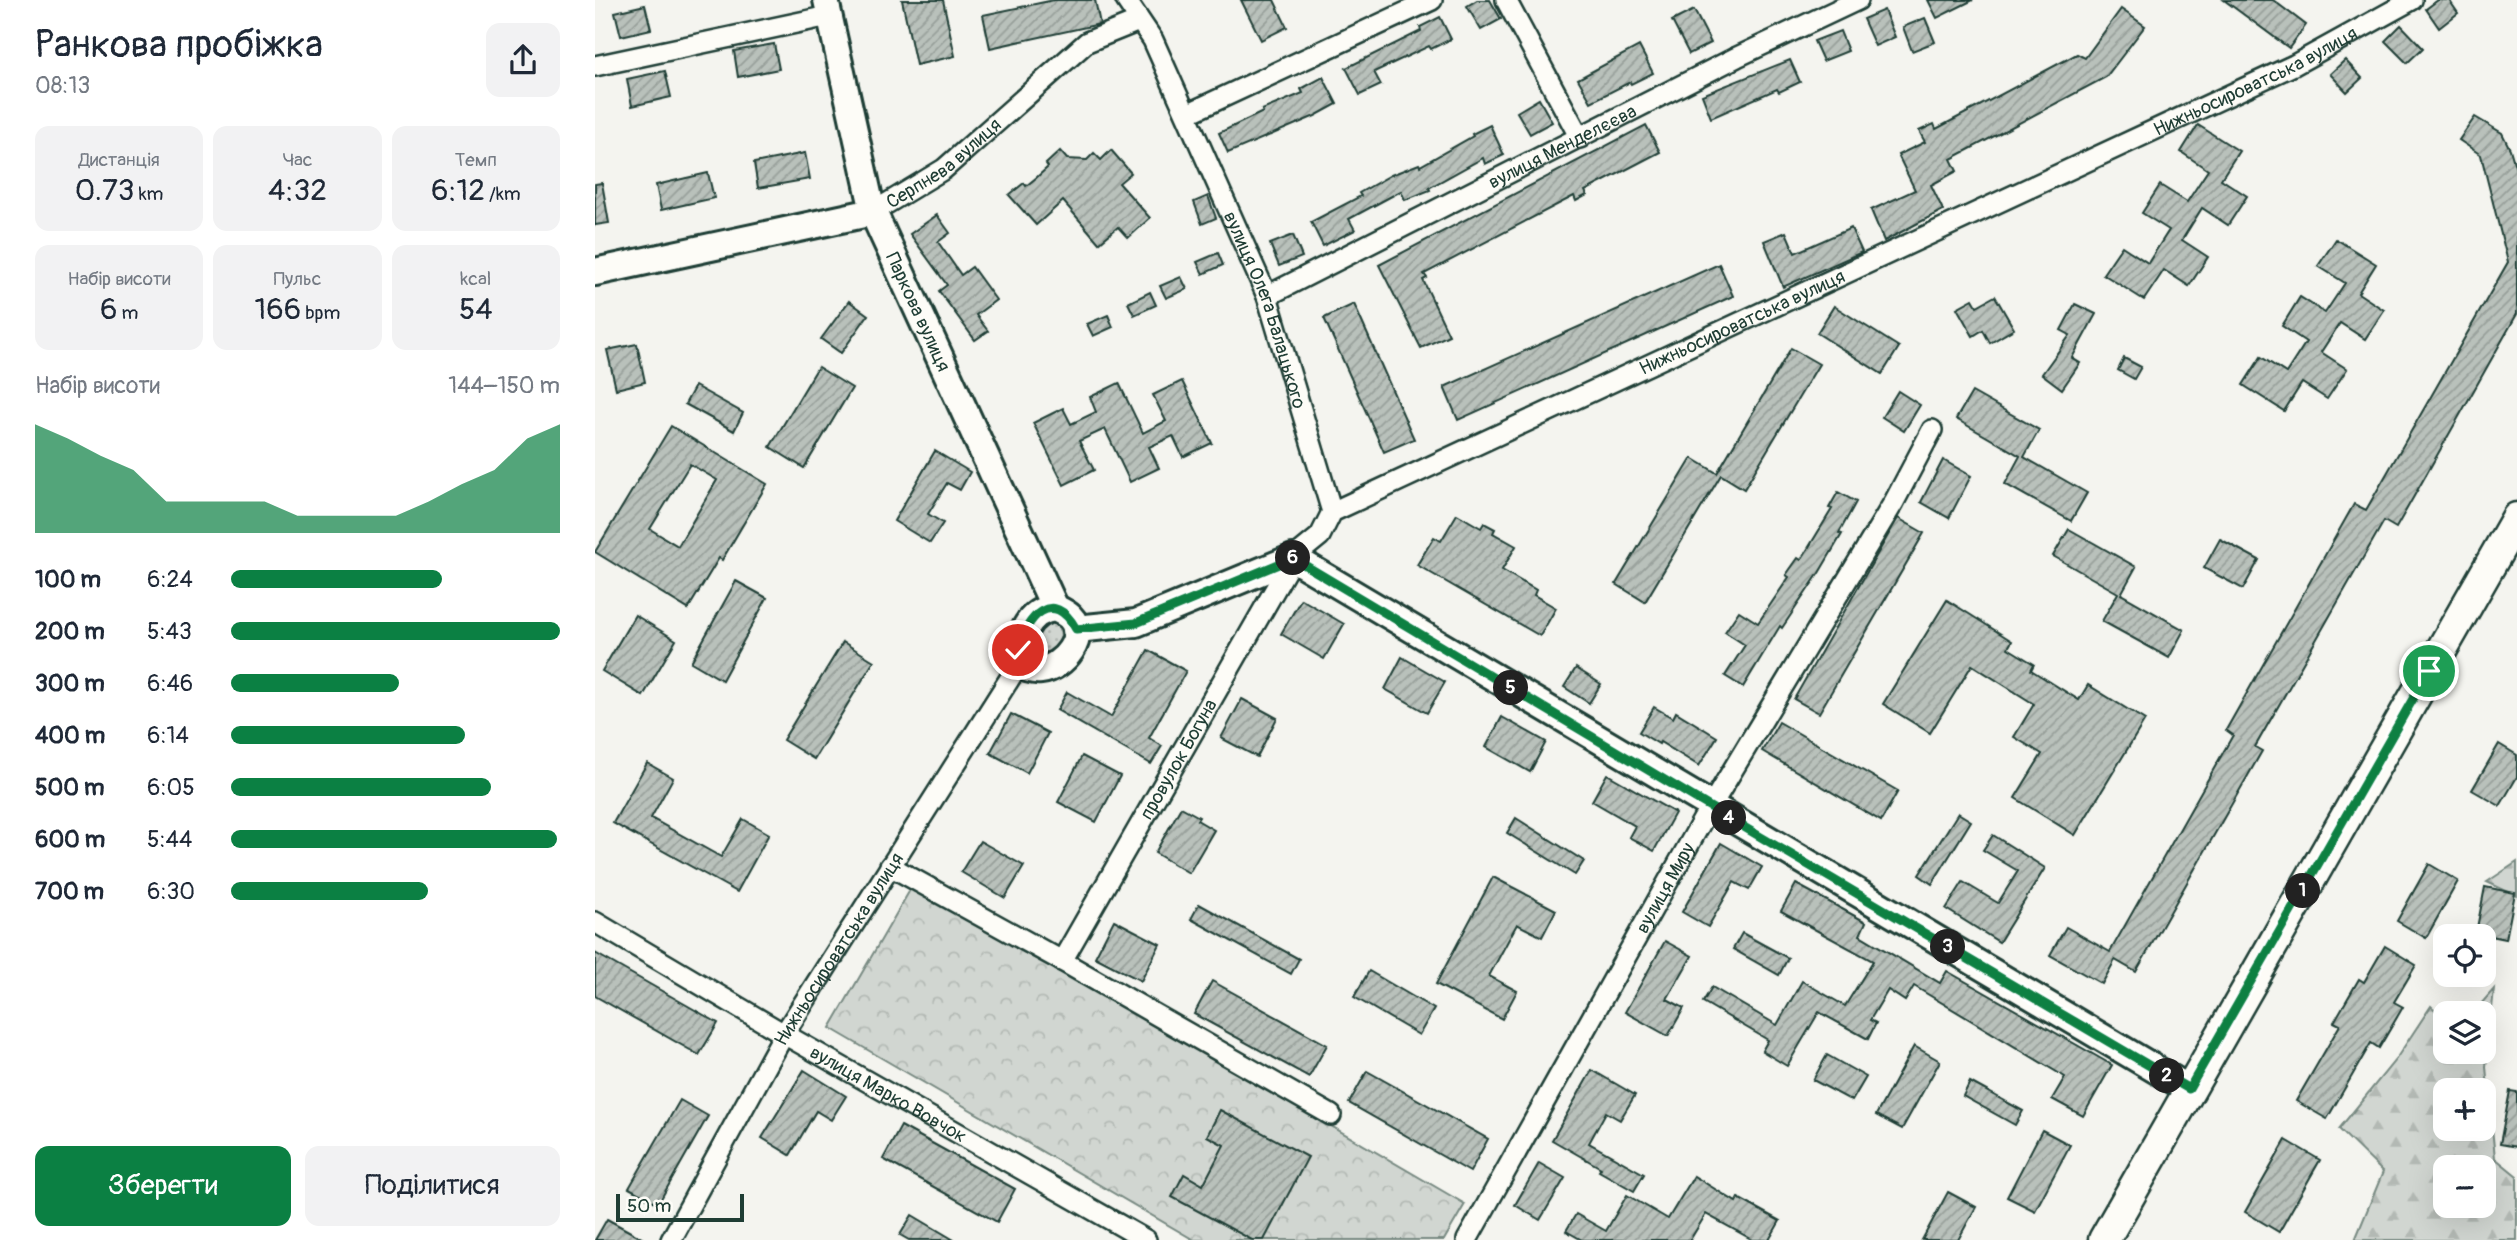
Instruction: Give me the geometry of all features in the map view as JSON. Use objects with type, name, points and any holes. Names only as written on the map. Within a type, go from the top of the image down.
[{"type":"main road","name":"Серпнева вулиця","points":[[595,272],[873,212]]},
{"type":"main road","name":"Паркова вулиця","points":[[873,212],[1055,608]]},
{"type":"main road","points":[[2104,1240],[2517,518]]},
{"type":"main road","points":[[1076,629],[1136,623],[1293,558],[2189,1089]]},
{"type":"main road","points":[[1019,664],[1030,670],[1055,666],[1074,646],[1076,629],[1070,617],[1055,608]]},
{"type":"main road","name":"Нижньосироватська вулиця","points":[[1019,664],[1021,636],[1033,617],[1044,609],[1055,608]]},
{"type":"street","name":"вулиця Олега Балацького","points":[[1126,0],[1153,40],[1267,296],[1332,512]]},
{"type":"street","points":[[1187,114],[1432,0]]},
{"type":"street","points":[[1506,0],[1580,138]]},
{"type":"street","name":"вулиця Менделєєва","points":[[1267,296],[1737,57],[1858,0]]},
{"type":"street","name":"Нижньосироватська вулиця","points":[[1332,512],[2294,65],[2412,0]]},
{"type":"street","points":[[595,66],[828,8]]},
{"type":"street","name":"Паркова вулиця","points":[[828,8],[873,212]]},
{"type":"street","name":"Серпнева вулиця","points":[[873,212],[944,169],[1087,42],[1139,21]]},
{"type":"street","name":"вулиця Миру","points":[[1467,1240],[1710,807],[1894,502],[1933,430]]},
{"type":"street","points":[[1293,558],[1320,536],[1332,512]]},
{"type":"street","name":"провулок Богуна","points":[[1062,961],[1293,558]]},
{"type":"street","name":"Нижньосироватська вулиця","points":[[671,1240],[784,1034],[1019,664]]},
{"type":"street","points":[[890,866],[1331,1115]]},
{"type":"street","name":"вулиця Марко Вовчок","points":[[595,922],[784,1034],[1146,1240]]},
{"type":"green space","points":[[1054,623],[1061,634],[1060,647],[1031,658],[1027,650],[1044,625]]},
{"type":"green space","points":[[2517,862],[2517,896],[2487,882]]},
{"type":"green space","points":[[914,883],[1465,1204],[1444,1240],[1194,1240],[830,1028]]},
{"type":"green space","points":[[2494,989],[2493,1001],[2484,1001]]},
{"type":"green space","points":[[2431,1006],[2433,1064],[2486,1064],[2487,1078],[2433,1078],[2433,1141],[2493,1141],[2495,1155],[2433,1155],[2433,1218],[2496,1218],[2496,1159],[2517,1176],[2517,1240],[2355,1240],[2383,1172],[2339,1129],[2396,1059]]},
{"type":"building","points":[[902,0],[943,0],[955,56],[916,65]]},
{"type":"building","points":[[1054,0],[1095,0],[1100,24],[990,48],[983,15]]},
{"type":"building","points":[[1241,0],[1274,0],[1287,27],[1261,40]]},
{"type":"building","points":[[1477,0],[1490,0],[1501,19],[1481,30],[1467,6]]},
{"type":"building","points":[[1928,0],[1973,0],[1937,18]]},
{"type":"building","points":[[2224,0],[2273,0],[2306,25],[2289,48]]},
{"type":"building","points":[[2438,0],[2449,0],[2458,13],[2439,28],[2426,9]]},
{"type":"building","points":[[645,5],[651,29],[621,36],[615,12]]},
{"type":"building","points":[[2121,9],[2145,26],[2106,77],[1951,159],[1957,171],[1931,185],[1943,210],[1884,241],[1871,210],[1915,190],[1898,155],[1925,142],[1919,131],[1934,124],[1936,129],[2077,54],[2085,58]]},
{"type":"building","points":[[1694,10],[1711,43],[1689,54],[1672,21]]},
{"type":"building","points":[[1884,10],[1895,37],[1875,46],[1863,19]]},
{"type":"building","points":[[1440,17],[1451,39],[1431,49],[1429,46],[1374,72],[1381,85],[1360,95],[1346,68],[1421,31],[1420,27]]},
{"type":"building","points":[[1925,18],[1935,42],[1912,51],[1903,27]]},
{"type":"building","points":[[2401,25],[2423,48],[2407,63],[2385,41]]},
{"type":"building","points":[[1840,31],[1848,51],[1823,61],[1814,41]]},
{"type":"building","points":[[774,44],[779,69],[738,77],[734,51]]},
{"type":"building","points":[[1639,46],[1653,73],[1591,102],[1578,79]]},
{"type":"building","points":[[1790,60],[1800,82],[1779,92],[1777,89],[1711,118],[1702,95]]},
{"type":"building","points":[[2345,60],[2362,78],[2347,92],[2330,74]]},
{"type":"building","points":[[665,71],[671,97],[632,106],[627,79]]},
{"type":"building","points":[[1323,77],[1337,104],[1228,153],[1219,133],[1263,112],[1262,110],[1303,93],[1301,89]]},
{"type":"building","points":[[1539,99],[1552,122],[1530,134],[1517,112]]},
{"type":"building","points":[[2475,117],[2502,133],[2517,173],[2517,314],[2396,528],[2384,521],[2255,747],[2262,751],[2136,972],[2115,960],[2102,984],[2050,955],[2066,927],[2110,952],[2233,735],[2226,730],[2354,504],[2366,510],[2508,262],[2481,155],[2459,140]]},
{"type":"building","points":[[1490,125],[1504,155],[1485,164],[1483,158],[1429,188],[1430,190],[1405,200],[1401,191],[1349,219],[1355,230],[1323,246],[1311,222],[1361,196],[1359,193],[1391,175],[1419,164],[1420,166]]},
{"type":"building","points":[[1646,125],[1660,152],[1585,191],[1587,195],[1576,201],[1574,196],[1424,274],[1427,278],[1423,280],[1449,335],[1421,348],[1379,265]]},
{"type":"building","points":[[2198,125],[2239,151],[2221,179],[2247,196],[2228,225],[2202,208],[2182,240],[2208,257],[2189,286],[2164,270],[2144,300],[2103,274],[2122,246],[2148,263],[2169,230],[2142,213],[2160,185],[2187,202],[2208,170],[2181,152]]},
{"type":"building","points":[[1111,150],[1131,173],[1119,183],[1150,218],[1128,238],[1118,227],[1099,243],[1063,201],[1036,225],[1009,195],[1037,177],[1060,151],[1067,159],[1087,160],[1094,153],[1101,160]]},
{"type":"building","points":[[805,153],[810,179],[758,188],[754,163]]},
{"type":"building","points":[[708,173],[714,198],[661,210],[656,185]]},
{"type":"building","points":[[602,183],[609,223],[595,225],[595,184]]},
{"type":"building","points":[[1208,196],[1216,218],[1202,224],[1194,202]]},
{"type":"building","points":[[937,215],[950,233],[938,242],[961,275],[972,267],[996,300],[976,315],[988,331],[975,340],[939,291],[947,285],[910,234]]},
{"type":"building","points":[[1851,228],[1862,252],[1783,287],[1764,241],[1786,232],[1795,253]]},
{"type":"building","points":[[1293,235],[1302,257],[1279,266],[1270,244]]},
{"type":"building","points":[[2336,239],[2376,264],[2358,293],[2384,310],[2365,339],[2340,323],[2321,352],[2347,369],[2327,399],[2302,383],[2284,411],[2243,385],[2261,357],[2286,373],[2306,342],[2282,326],[2300,297],[2325,313],[2345,283],[2318,266]]},
{"type":"building","points":[[1218,253],[1223,265],[1203,274],[1197,262]]},
{"type":"building","points":[[1719,264],[1733,296],[1458,420],[1444,387]]},
{"type":"building","points":[[1181,277],[1187,289],[1166,298],[1160,286]]},
{"type":"building","points":[[1150,292],[1156,305],[1134,315],[1128,303]]},
{"type":"building","points":[[1995,296],[2014,329],[1990,343],[1983,330],[1973,336],[1957,308],[1973,299],[1977,306]]},
{"type":"building","points":[[849,301],[868,315],[841,353],[821,339]]},
{"type":"building","points":[[1354,304],[1414,439],[1384,452],[1324,318]]},
{"type":"building","points":[[2075,304],[2096,314],[2072,358],[2080,363],[2062,389],[2042,374],[2070,335],[2061,330]]},
{"type":"building","points":[[1834,306],[1899,347],[1882,374],[1817,333]]},
{"type":"building","points":[[1108,315],[1113,327],[1093,336],[1087,324]]},
{"type":"building","points":[[637,344],[645,382],[616,389],[607,350]]},
{"type":"building","points":[[1791,348],[1819,364],[1744,489],[1721,475],[1645,602],[1616,584],[1692,458],[1717,473]]},
{"type":"building","points":[[2124,358],[2141,367],[2134,379],[2118,370]]},
{"type":"building","points":[[818,367],[852,388],[804,468],[770,447]]},
{"type":"building","points":[[1182,381],[1212,443],[1183,457],[1173,436],[1149,447],[1159,468],[1130,482],[1105,429],[1079,441],[1094,470],[1064,485],[1033,423],[1063,408],[1071,424],[1096,412],[1090,397],[1119,383],[1143,433],[1166,421],[1153,395]]},
{"type":"building","points":[[695,386],[743,413],[734,431],[685,404]]},
{"type":"building","points":[[1898,391],[1920,405],[1904,431],[1882,417]]},
{"type":"building","points":[[1972,392],[2039,430],[2024,457],[2087,493],[2071,521],[2005,484],[2020,456],[1956,419]]},
{"type":"building","points":[[671,426],[767,484],[722,560],[719,558],[688,609],[595,552]],"holes":[[[690,464],[717,480],[678,546],[650,529]]]},
{"type":"building","points":[[935,451],[970,472],[960,490],[947,483],[928,514],[943,523],[930,543],[894,521]]},
{"type":"building","points":[[1943,460],[1971,476],[1949,518],[1921,502]]},
{"type":"building","points":[[1838,492],[1856,502],[1839,533],[1842,534],[1743,687],[1725,676],[1745,645],[1725,632],[1739,611],[1758,623],[1789,577],[1786,575],[1798,558],[1801,560],[1832,509],[1829,508]]},
{"type":"building","points":[[1457,514],[1481,528],[1484,523],[1495,529],[1493,533],[1516,546],[1502,570],[1536,590],[1534,595],[1556,608],[1540,636],[1417,565],[1434,537],[1441,541]]},
{"type":"building","points":[[1898,518],[1924,533],[1819,713],[1794,699]]},
{"type":"building","points":[[2069,529],[2136,567],[2121,594],[2184,630],[2169,658],[2102,621],[2118,593],[2053,556]]},
{"type":"building","points":[[2220,539],[2259,560],[2243,589],[2204,568]]},
{"type":"building","points":[[736,581],[767,598],[722,680],[691,662]]},
{"type":"building","points":[[1301,599],[1344,624],[1324,659],[1281,634]]},
{"type":"building","points":[[1947,600],[2012,641],[2008,648],[2034,664],[2031,670],[2079,700],[2088,685],[2145,720],[2075,835],[2015,798],[2042,754],[2014,737],[2034,704],[1972,665],[1930,733],[1883,704]]},
{"type":"building","points":[[635,615],[676,640],[643,696],[602,671]]},
{"type":"building","points":[[843,642],[874,661],[814,759],[783,740]]},
{"type":"building","points":[[1148,650],[1186,671],[1149,738],[1162,746],[1151,764],[1057,710],[1067,692],[1111,717]]},
{"type":"building","points":[[1402,657],[1445,682],[1427,713],[1385,689]]},
{"type":"building","points":[[1576,668],[1601,684],[1589,703],[1564,687]]},
{"type":"building","points":[[1242,699],[1277,718],[1257,757],[1221,738]]},
{"type":"building","points":[[1654,707],[1673,718],[1676,712],[1717,737],[1699,766],[1639,732]]},
{"type":"building","points":[[1011,714],[1048,733],[1027,773],[990,753]]},
{"type":"building","points":[[1502,717],[1546,742],[1530,772],[1486,747]]},
{"type":"building","points":[[1779,722],[1898,791],[1881,821],[1762,751]]},
{"type":"building","points":[[2499,744],[2517,755],[2517,777],[2500,806],[2472,790]]},
{"type":"building","points":[[1082,756],[1120,776],[1096,822],[1058,802]]},
{"type":"building","points":[[647,763],[673,778],[651,818],[721,857],[743,819],[769,834],[737,892],[613,823]]},
{"type":"building","points":[[1607,774],[1675,813],[1654,851],[1629,837],[1635,826],[1592,801]]},
{"type":"building","points":[[1181,807],[1214,830],[1189,873],[1155,853]]},
{"type":"building","points":[[1958,813],[1971,821],[1932,884],[1919,875]]},
{"type":"building","points":[[1516,818],[1584,861],[1575,875],[1507,833]]},
{"type":"building","points":[[1993,835],[2045,868],[1999,942],[1946,909],[1963,882],[1998,903],[2018,871],[1983,850]]},
{"type":"building","points":[[980,841],[1024,866],[1005,898],[961,872]]},
{"type":"building","points":[[1721,843],[1762,867],[1749,890],[1734,882],[1708,927],[1682,912]]},
{"type":"building","points":[[2429,864],[2458,881],[2426,938],[2397,921]]},
{"type":"building","points":[[1493,877],[1556,910],[1542,937],[1517,924],[1489,976],[1517,991],[1502,1019],[1436,984]]},
{"type":"building","points":[[1796,884],[1866,922],[1860,935],[1940,983],[1947,971],[2112,1065],[2083,1116],[2052,1099],[2065,1077],[1914,986],[1905,1001],[1888,990],[1870,1020],[1876,1023],[1868,1039],[1819,1012],[1787,1066],[1762,1051],[1768,1040],[1703,1002],[1712,987],[1777,1025],[1802,981],[1845,1006],[1873,961],[1781,911]]},
{"type":"building","points":[[2485,887],[2515,893],[2506,939],[2496,937],[2496,924],[2478,924]]},
{"type":"building","points":[[1199,904],[1299,959],[1291,974],[1191,919]]},
{"type":"building","points":[[1114,920],[1160,944],[1141,981],[1095,957]]},
{"type":"building","points":[[1742,933],[1788,958],[1779,975],[1733,949]]},
{"type":"building","points":[[1665,941],[1692,956],[1667,999],[1684,1008],[1668,1036],[1625,1012]]},
{"type":"building","points":[[2385,946],[2416,965],[2394,1002],[2403,1007],[2379,1048],[2371,1043],[2327,1119],[2296,1101],[2340,1025],[2334,1022],[2359,979],[2364,982]]},
{"type":"building","points":[[595,953],[718,1023],[699,1055],[595,996]]},
{"type":"building","points":[[1369,971],[1434,1009],[1419,1035],[1354,997]]},
{"type":"building","points":[[1212,981],[1327,1045],[1309,1077],[1194,1014]]},
{"type":"building","points":[[1914,1046],[1940,1061],[1902,1129],[1876,1115]]},
{"type":"building","points":[[1827,1055],[1866,1077],[1852,1101],[1813,1080]]},
{"type":"building","points":[[804,1070],[846,1096],[831,1120],[816,1111],[790,1155],[762,1138]]},
{"type":"building","points":[[1592,1070],[1635,1095],[1620,1120],[1606,1112],[1589,1143],[1644,1174],[1634,1191],[1599,1171],[1601,1168],[1552,1140]]},
{"type":"building","points":[[1367,1071],[1488,1139],[1470,1172],[1349,1103]]},
{"type":"building","points":[[1970,1082],[2023,1111],[2015,1125],[1963,1096]]},
{"type":"building","points":[[2510,1091],[2517,1092],[2517,1147],[2500,1144]]},
{"type":"building","points":[[680,1100],[708,1116],[658,1204],[629,1188]]},
{"type":"building","points":[[1220,1110],[1308,1157],[1264,1240],[1252,1240],[1172,1197],[1184,1174],[1203,1185],[1224,1145],[1207,1136]]},
{"type":"building","points":[[901,1126],[1015,1189],[997,1222],[883,1159]]},
{"type":"building","points":[[2042,1130],[2070,1145],[2035,1211],[2007,1197]]},
{"type":"building","points":[[2286,1140],[2320,1160],[2279,1232],[2245,1212]]},
{"type":"building","points":[[1539,1163],[1565,1178],[1540,1220],[1515,1205]]},
{"type":"building","points":[[1694,1176],[1736,1202],[1738,1198],[1780,1221],[1769,1240],[1753,1240],[1706,1214],[1690,1240],[1582,1240],[1566,1231],[1576,1214],[1606,1231],[1627,1195],[1668,1219]]},
{"type":"building","points":[[1948,1192],[1976,1207],[1958,1240],[1922,1240]]},
{"type":"building","points":[[912,1215],[954,1240],[909,1240],[900,1235]]},
{"type":"building","points":[[607,1219],[645,1240],[595,1240]]},
{"type":"route","points":[[1018,650],[1021,636],[1033,617],[1044,609],[1055,608],[1070,617],[1076,629],[1136,623],[1293,558],[2189,1089],[2429,671]]}]
